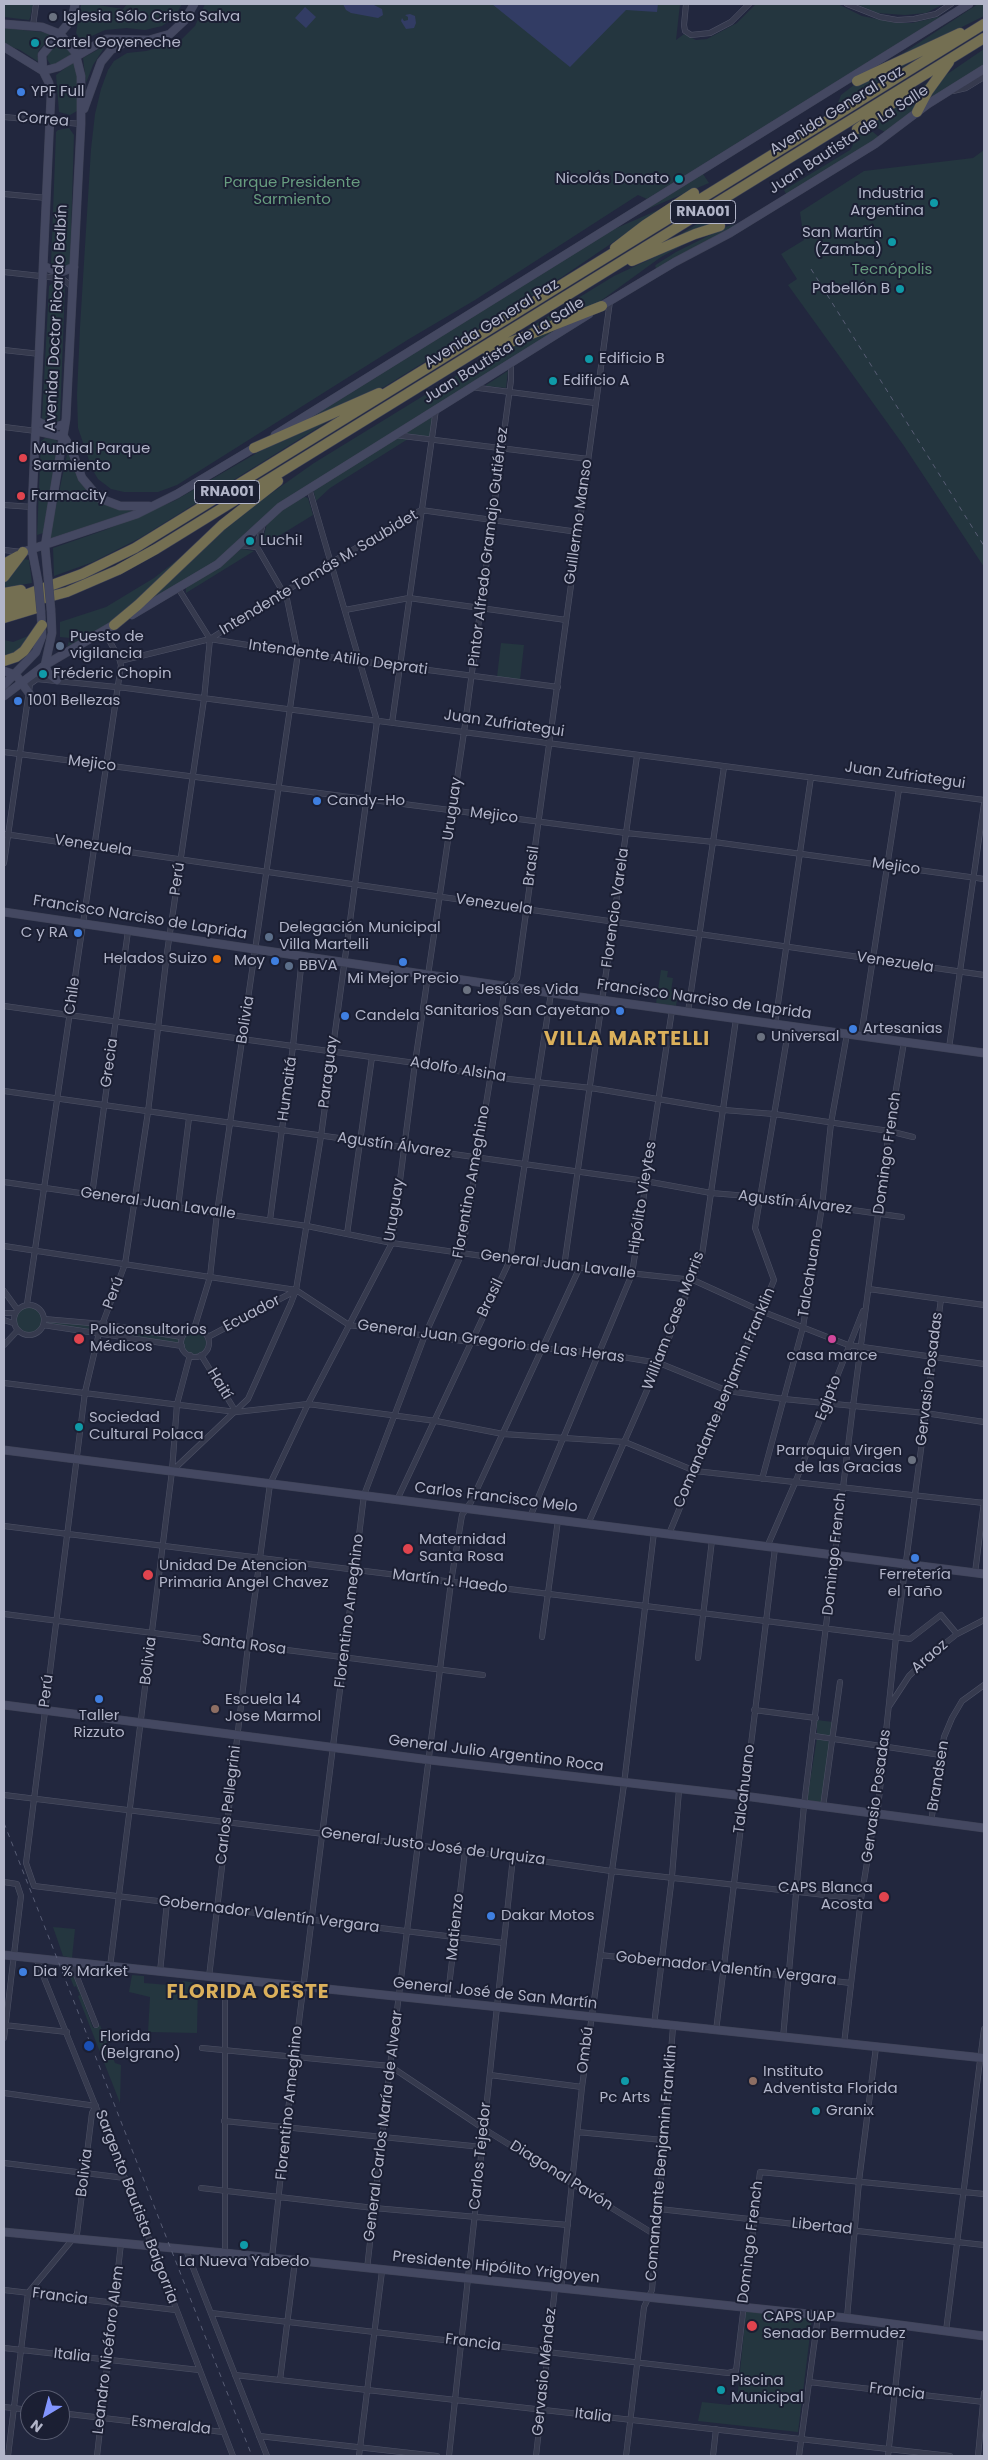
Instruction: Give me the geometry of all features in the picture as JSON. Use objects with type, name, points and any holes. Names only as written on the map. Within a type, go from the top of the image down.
[{"type":"highway","points":[[857,81],[984,24]]},
{"type":"highway","name":"Avenida General Paz","points":[[4,593],[97,568],[135,548],[984,24]]},
{"type":"highway","name":"Avenida General Paz","points":[[4,609],[46,599],[85,585],[156,549],[984,38]]},
{"type":"highway","points":[[917,112],[928,91],[953,57]]},
{"type":"highway","points":[[856,129],[953,57]]},
{"type":"highway","points":[[598,264],[626,238],[694,193]]},
{"type":"highway","points":[[608,271],[695,234],[720,226]]},
{"type":"highway","points":[[453,366],[517,338],[606,303]]},
{"type":"highway","points":[[254,448],[378,393],[401,385]]},
{"type":"highway","points":[[114,625],[138,605],[237,512],[315,451]]},
{"type":"highway","points":[[5,571],[28,551]]},
{"type":"highway","name":"Avenida General Paz","points":[[4,600],[22,596],[44,582]]},
{"type":"highway","points":[[4,618],[42,606],[85,585]]},
{"type":"highway","points":[[4,661],[16,657],[24,651],[42,625]]},
{"type":"street","points":[[33,26],[36,4]]},
{"type":"street","points":[[43,71],[42,55],[71,19],[75,4]]},
{"type":"street","points":[[4,47],[43,71],[58,67],[106,39],[149,40],[170,34],[185,20],[194,4]]},
{"type":"street","points":[[686,4],[684,25],[685,31],[691,35],[710,32],[731,22],[749,4]]},
{"type":"street","points":[[847,4],[862,11],[897,20],[914,19],[936,14],[951,4],[954,12]]},
{"type":"street","name":"Avenida General Paz","points":[[4,558],[137,514],[177,494],[969,4]]},
{"type":"street","points":[[4,24],[50,29],[60,34]]},
{"type":"street","name":"Avenida Doctor Ricardo Balbín","points":[[16,675],[36,652],[41,640],[45,546],[66,424],[82,115],[81,70],[77,56],[60,34]]},
{"type":"street","points":[[82,115],[98,66],[111,50],[130,40]]},
{"type":"street","name":"Juan Bautista de La Salle","points":[[16,675],[45,664],[218,564],[264,520],[309,488],[606,303],[730,233],[875,144],[917,112],[984,70]]},
{"type":"street","name":"Avenida Doctor Ricardo Balbín","points":[[43,71],[50,87],[51,120],[37,422],[28,551],[44,582],[51,610],[52,633],[45,664]]},
{"type":"street","points":[[948,92],[966,88],[984,77]]},
{"type":"street","name":"Correa","points":[[4,117],[81,124]]},
{"type":"street","points":[[4,194],[47,198]]},
{"type":"street","points":[[44,266],[59,273],[74,267]]},
{"type":"street","points":[[4,272],[64,280],[73,288]]},
{"type":"street","name":"Guillermo Manso","points":[[550,744],[588,460],[606,303]]},
{"type":"street","points":[[4,350],[40,354]]},
{"type":"street","name":"Pintor Alfredo Gramajo Gutiérrez","points":[[464,732],[512,362]]},
{"type":"street","points":[[471,387],[595,403]]},
{"type":"street","points":[[392,723],[436,409]]},
{"type":"street","points":[[37,422],[51,428],[66,424]]},
{"type":"street","points":[[4,427],[64,437],[71,448],[82,478],[99,498],[120,506],[153,505]]},
{"type":"street","points":[[393,435],[588,460]]},
{"type":"street","points":[[309,488],[377,721]]},
{"type":"street","points":[[4,505],[32,508]]},
{"type":"street","name":"Intendente Tomás M. Saubidet","points":[[210,640],[332,562],[421,510],[578,532]]},
{"type":"street","points":[[239,545],[257,547],[264,520]]},
{"type":"street","name":"Bolivia","points":[[194,1329],[210,1277],[217,1213],[298,653],[284,592],[257,547]]},
{"type":"street","points":[[4,550],[28,551]]},
{"type":"street","points":[[178,588],[210,640]]},
{"type":"street","points":[[345,610],[409,598],[566,620]]},
{"type":"street","points":[[104,631],[120,660]]},
{"type":"street","name":"Intendente Atilio Deprati","points":[[120,660],[210,640],[558,687]]},
{"type":"street","name":"Perú","points":[[34,1886],[26,1863],[85,1392],[102,1324],[124,1264],[132,1200],[148,1112],[170,937],[204,699],[210,640]]},
{"type":"street","points":[[23,683],[36,652]]},
{"type":"street","name":"Chile","points":[[27,1304],[84,923],[120,660]]},
{"type":"street","points":[[45,664],[48,674],[57,680]]},
{"type":"street","name":"Juan Bautista de La Salle","points":[[4,696],[45,664]]},
{"type":"street","points":[[4,671],[16,675],[29,693],[6,834],[4,863]]},
{"type":"street","points":[[4,685],[16,675]]},
{"type":"street","name":"Juan Zufriategui","points":[[29,693],[30,684],[34,680],[57,680],[984,800]]},
{"type":"street","name":"Paraguay","points":[[172,1471],[248,1399],[296,1290],[321,1136],[377,721]]},
{"type":"street","name":"Uruguay","points":[[270,1484],[308,1404],[392,1243],[415,1063],[430,974],[464,732]]},
{"type":"street","name":"Brasil","points":[[510,986],[517,978],[550,744]]},
{"type":"street","name":"Mejico","points":[[4,752],[626,833],[714,842],[984,879]]},
{"type":"street","name":"Florencio Varela","points":[[564,1267],[637,756]]},
{"type":"street","points":[[688,1012],[724,767]]},
{"type":"street","points":[[775,1024],[811,777]]},
{"type":"street","points":[[862,1036],[899,789]]},
{"type":"street","points":[[949,1048],[984,804]]},
{"type":"street","name":"Venezuela","points":[[6,834],[984,975]]},
{"type":"street","name":"Francisco Narciso de Laprida","points":[[4,912],[84,923],[128,932],[430,974],[551,993],[984,1053]]},
{"type":"street","name":"Grecia","points":[[92,1195],[128,932]]},
{"type":"street","name":"Humaitá","points":[[270,1220],[293,1046],[302,956]]},
{"type":"street","name":"Florentino Ameghino","points":[[272,2258],[294,2057],[364,1495],[425,1335],[462,1254],[504,993],[510,986]]},
{"type":"street","name":"Brasil","points":[[398,1500],[436,1421],[470,1342],[510,1260],[524,1164],[539,1082],[551,993]]},
{"type":"street","name":"Adolfo Alsina","points":[[4,1006],[415,1063],[490,1077],[591,1088],[724,1110],[774,1114],[889,1131],[912,1137]]},
{"type":"street","name":"Hipólito Vieytes","points":[[530,1517],[632,1274],[672,1010]]},
{"type":"street","name":"William Case Morris","points":[[588,1524],[659,1363],[702,1255],[736,1019]]},
{"type":"street","name":"Comandante Benjamin Franklin","points":[[669,1534],[774,1280],[755,1228],[789,1026]]},
{"type":"street","name":"Talcahuano","points":[[762,1479],[803,1327],[822,1206],[831,1123],[847,1034]]},
{"type":"street","name":"Domingo French","points":[[783,2038],[804,1805],[814,1736],[860,1347],[889,1131],[904,1042]]},
{"type":"street","points":[[347,1234],[372,1057]]},
{"type":"street","name":"Agustín Álvarez","points":[[4,1091],[645,1181],[711,1193],[760,1197],[902,1217]]},
{"type":"street","points":[[178,1207],[189,1118]]},
{"type":"street","name":"General Juan Lavalle","points":[[4,1182],[270,1220],[462,1254],[579,1269],[692,1280],[760,1311],[848,1345],[984,1364]]},
{"type":"street","name":"General Juan Gregorio de Las Heras","points":[[4,1246],[296,1290],[349,1325],[541,1350],[598,1353],[659,1363],[728,1391],[827,1404],[925,1413],[984,1422]]},
{"type":"street","points":[[467,1508],[579,1269]]},
{"type":"street","points":[[869,1289],[984,1305]]},
{"type":"street","name":"Ecuador","points":[[208,1338],[296,1290]]},
{"type":"street","points":[[4,1291],[16,1311],[14,1322],[18,1330],[24,1334],[32,1334],[43,1325],[44,1319],[40,1310],[27,1304],[16,1311],[4,1313]]},
{"type":"street","name":"Gervasio Posadas","points":[[844,2044],[862,1899],[886,1747],[896,1637],[940,1299]]},
{"type":"street","name":"Egipto","points":[[771,1547],[848,1345],[866,1304]]},
{"type":"street","points":[[44,1319],[102,1324],[182,1337]]},
{"type":"street","points":[[4,1320],[14,1322]]},
{"type":"street","points":[[43,1325],[182,1346],[190,1355],[201,1355],[207,1350],[208,1338],[202,1331],[194,1329],[182,1337],[182,1346]]},
{"type":"street","points":[[4,1345],[18,1330]]},
{"type":"street","name":"Bolivia","points":[[110,1967],[172,1471],[177,1404],[190,1355]]},
{"type":"street","name":"Haití","points":[[201,1355],[236,1412]]},
{"type":"street","points":[[4,1383],[236,1412],[308,1404],[436,1421],[503,1434],[625,1442],[694,1471],[984,1503],[975,1573]]},
{"type":"street","name":"Carlos Francisco Melo","points":[[4,1450],[984,1574]]},
{"type":"street","name":"Carlos Pellegrini","points":[[209,1977],[248,1646],[270,1484]]},
{"type":"street","name":"General Carlos María de Alvear","points":[[367,2269],[390,2066],[451,1582],[462,1515],[467,1508]]},
{"type":"street","points":[[542,1637],[558,1520]]},
{"type":"street","name":"Martín J. Haedo","points":[[4,1526],[896,1637]]},
{"type":"street","points":[[624,1784],[654,1532]]},
{"type":"street","points":[[698,1658],[712,1540]]},
{"type":"street","name":"Talcahuano","points":[[716,2031],[765,1621],[771,1547]]},
{"type":"street","name":"Santa Rosa","points":[[4,1614],[483,1675]]},
{"type":"street","points":[[896,1637],[910,1639],[941,1615],[957,1634]]},
{"type":"street","name":"Araoz","points":[[889,1708],[909,1676],[934,1652],[957,1634],[984,1620]]},
{"type":"street","points":[[823,1808],[840,1682]]},
{"type":"street","name":"Brandsen","points":[[931,1822],[944,1736],[962,1701],[984,1685]]},
{"type":"street","name":"General Julio Argentino Roca","points":[[4,1705],[624,1784],[744,1796],[984,1828]]},
{"type":"street","points":[[754,1710],[816,1718]]},
{"type":"street","points":[[814,1736],[940,1755]]},
{"type":"street","name":"Ombú","points":[[558,2288],[568,2225],[590,2018],[624,1784]]},
{"type":"street","name":"Comandante Benjamin Franklin","points":[[654,2025],[672,1876],[679,1790]]},
{"type":"street","name":"General Justo José de Urquiza","points":[[4,1795],[323,1833],[612,1871],[672,1876],[862,1899]]},
{"type":"street","name":"Matienzo","points":[[447,2003],[465,1851]]},
{"type":"street","name":"Carlos Tejedor","points":[[449,2456],[513,1857]]},
{"type":"street","points":[[4,1882],[17,1884],[21,1896],[12,1956],[4,2038]]},
{"type":"street","name":"Gobernador Valentín Vergara","points":[[34,1886],[504,1943]]},
{"type":"street","points":[[160,1972],[167,1902]]},
{"type":"street","name":"General José de San Martín","points":[[4,1955],[654,2025],[982,2058]]},
{"type":"street","name":"Gobernador Valentín Vergara","points":[[600,1955],[851,1983]]},
{"type":"street","name":"Sargento Bautista Baigorria","points":[[36,1958],[152,2246],[233,2456]]},
{"type":"street","points":[[70,1962],[96,2026]]},
{"type":"street","points":[[225,1979],[224,2121],[226,2253]]},
{"type":"street","points":[[5,2025],[67,2032]]},
{"type":"street","name":"Comandante Benjamin Franklin","points":[[626,2456],[644,2307],[652,2290],[673,2027]]},
{"type":"street","points":[[946,2331],[982,2058],[984,2029]]},
{"type":"street","points":[[847,2318],[859,2181],[876,2047]]},
{"type":"street","points":[[202,2048],[390,2066]]},
{"type":"street","name":"Diagonal Pavón","points":[[390,2066],[484,2129],[572,2181],[657,2236]]},
{"type":"street","points":[[490,2075],[582,2086]]},
{"type":"street","points":[[4,2093],[96,2106]]},
{"type":"street","name":"Bolivia","points":[[74,2240],[77,2234],[92,2114],[96,2106]]},
{"type":"street","points":[[224,2121],[382,2138],[482,2146]]},
{"type":"street","points":[[577,2132],[663,2140]]},
{"type":"street","points":[[4,2163],[125,2178]]},
{"type":"street","name":"Domingo French","points":[[736,2371],[760,2172],[859,2181]]},
{"type":"street","points":[[859,2181],[984,2194]]},
{"type":"street","points":[[201,2188],[374,2208],[568,2225]]},
{"type":"street","name":"Libertad","points":[[659,2209],[984,2245]]},
{"type":"street","name":"Presidente Hipólito Yrigoyen","points":[[4,2232],[226,2253],[468,2280],[847,2318],[984,2336]]},
{"type":"street","points":[[8,2456],[28,2293],[74,2240]]},
{"type":"street","name":"Leandro Nicéforo Alem","points":[[97,2456],[122,2244]]},
{"type":"street","points":[[186,2250],[267,2456]]},
{"type":"street","points":[[280,2380],[295,2261]]},
{"type":"street","points":[[358,2456],[382,2270]]},
{"type":"street","name":"Gervasio Méndez","points":[[536,2456],[547,2351],[558,2288]]},
{"type":"street","name":"Francia","points":[[4,2290],[176,2310]]},
{"type":"street","name":"Francia","points":[[211,2313],[637,2362],[728,2372],[736,2371]]},
{"type":"street","points":[[799,2456],[818,2316]]},
{"type":"street","points":[[888,2456],[902,2325]]},
{"type":"street","name":"Italia","points":[[4,2348],[199,2370]]},
{"type":"street","name":"Italia","points":[[235,2375],[950,2456]]},
{"type":"street","name":"Francia","points":[[809,2382],[984,2402]]},
{"type":"street","points":[[978,2456],[984,2392]]},
{"type":"street","points":[[4,2407],[20,2409]]},
{"type":"street","name":"Esmeralda","points":[[70,2414],[223,2432]]},
{"type":"street","points":[[713,2456],[716,2429]]},
{"type":"street","points":[[259,2436],[437,2456]]},
{"type":"green space","points":[[4,4],[33,4],[29,20],[4,17]]},
{"type":"green space","points":[[92,4],[123,9],[127,4],[182,4],[174,18],[162,26],[145,30],[127,28],[105,30],[81,41],[76,33],[81,5]]},
{"type":"green space","name":"Parque Presidente Sarmiento","points":[[205,4],[680,4],[676,40],[684,34],[696,40],[707,39],[737,23],[756,4],[838,4],[862,16],[896,23],[912,23],[942,16],[647,199],[638,195],[475,300],[409,339],[177,485],[158,492],[124,492],[111,489],[98,479],[92,469],[78,428],[77,395],[80,327],[91,149],[95,114],[101,89],[108,70],[114,61],[127,53],[146,51],[179,42],[195,26]]},
{"type":"green space","points":[[856,4],[944,4],[926,13],[905,15],[877,13]]},
{"type":"green space","points":[[978,4],[984,4],[984,16],[882,67]]},
{"type":"green space","points":[[4,28],[51,33],[53,35],[39,50],[37,56],[40,60],[37,61],[20,50],[4,44]]},
{"type":"green space","points":[[61,43],[71,53],[70,55],[54,65],[50,64],[47,59],[48,53]]},
{"type":"green space","points":[[106,45],[93,65],[86,83],[83,58]]},
{"type":"green space","points":[[984,49],[984,66],[927,101],[943,77]]},
{"type":"green space","points":[[922,55],[836,108],[841,95],[854,85]]},
{"type":"green space","points":[[882,61],[703,174],[709,183],[643,211]]},
{"type":"green space","points":[[72,63],[75,64],[78,73],[77,111],[70,115],[59,112],[56,75]]},
{"type":"green space","points":[[928,82],[914,110],[885,132],[869,124]]},
{"type":"green space","points":[[69,128],[74,135],[70,265],[66,269],[55,268],[51,264],[56,132]]},
{"type":"green space","points":[[864,131],[873,132],[879,137],[726,232],[657,270],[655,266],[657,264],[676,252],[728,226],[738,224],[786,194],[784,190],[850,150],[853,145],[852,138]]},
{"type":"green space","name":"Tecnópolis","points":[[984,150],[984,567],[904,446],[788,285],[797,279],[781,254],[804,240],[800,212],[864,171],[973,158]]},
{"type":"green space","points":[[728,205],[726,212],[718,221],[671,240]]},
{"type":"green space","points":[[665,207],[562,277],[384,387],[303,422],[303,420],[605,233]]},
{"type":"green space","points":[[698,237],[661,257],[595,305],[521,333],[614,276]]},
{"type":"green space","points":[[54,282],[65,286],[60,420],[55,425],[44,423],[42,418],[49,286]]},
{"type":"green space","points":[[576,319],[485,377],[418,416],[271,510],[240,538],[224,556],[155,599],[153,596],[239,516],[314,463],[485,358],[516,342]]},
{"type":"green space","points":[[508,371],[506,388],[486,386],[486,385]]},
{"type":"green space","points":[[432,414],[434,416],[430,437],[404,433]]},
{"type":"green space","points":[[335,417],[140,538],[93,562],[54,576],[53,548],[105,530],[174,501],[262,450]]},
{"type":"green space","points":[[396,437],[408,439],[330,488],[316,501],[313,489]]},
{"type":"green space","points":[[45,438],[55,439],[58,443],[43,533],[37,535],[41,441]]},
{"type":"green space","points":[[68,450],[79,479],[87,490],[96,498],[120,509],[134,511],[49,539]]},
{"type":"green space","points":[[303,496],[308,498],[313,515],[261,547],[267,523],[278,511]]},
{"type":"green space","points":[[207,537],[119,617],[67,647],[70,638],[60,637],[60,622],[106,607],[154,578]]},
{"type":"green space","points":[[241,549],[254,551],[186,593],[186,587],[219,568]]},
{"type":"green space","points":[[24,559],[29,560],[32,583],[4,588],[4,568]]},
{"type":"green space","points":[[33,634],[18,650],[4,658],[4,640],[13,642]]},
{"type":"green space","points":[[501,643],[524,645],[520,680],[497,677]]},
{"type":"green space","points":[[661,970],[668,971],[667,977],[673,978],[671,991],[678,992],[676,1006],[656,1003]]},
{"type":"green space","points":[[29,1307],[38,1311],[42,1320],[38,1329],[29,1333],[20,1329],[16,1320],[20,1311]]},
{"type":"green space","points":[[44,1319],[182,1337],[182,1346],[43,1325]]},
{"type":"green space","points":[[195,1332],[203,1335],[206,1343],[203,1351],[195,1354],[187,1351],[184,1343],[187,1335]]},
{"type":"green space","points":[[817,1720],[833,1722],[830,1737],[817,1735]]},
{"type":"green space","points":[[817,1738],[830,1742],[822,1802],[820,1803],[807,1800]]},
{"type":"green space","points":[[53,1927],[75,1929],[72,1958],[63,1956]]},
{"type":"green space","points":[[68,1972],[73,1972],[93,2028],[100,2025],[115,2063],[121,2065],[120,2103],[78,1996],[80,1995],[76,1986],[74,1987]]},
{"type":"green space","points":[[132,1975],[144,1976],[144,1983],[182,1986],[183,1981],[198,1983],[197,2033],[148,2032],[150,1997],[129,1992]]},
{"type":"green space","points":[[746,2311],[812,2319],[798,2432],[698,2421],[702,2402],[730,2405],[737,2401]]},
{"type":"water","points":[[343,4],[372,4],[382,9],[383,15],[378,18],[351,13],[346,10]]},
{"type":"water","points":[[492,4],[658,4],[657,12],[626,10],[570,67]]},
{"type":"water","points":[[305,7],[316,17],[306,28],[295,18]]},
{"type":"water","points":[[405,15],[415,16],[416,23],[414,28],[406,29],[401,21],[402,18],[404,21],[408,20],[408,17]]},
{"type":"railway","points":[[811,269],[984,546]]},
{"type":"railway","points":[[4,1823],[252,2456]]},
{"type":"place","name":"Iglesia Sólo Cristo Salva","points":[[53,17]]},
{"type":"place","name":"Cartel Goyeneche","points":[[35,43]]},
{"type":"place","name":"YPF Full","points":[[21,92]]},
{"type":"place","name":"Nicolás Donato","points":[[679,179]]},
{"type":"place","name":"Industria Argentina","points":[[934,203]]},
{"type":"place","name":"San Martín (Zamba)","points":[[892,242]]},
{"type":"place","name":"Pabellón B","points":[[900,289]]},
{"type":"place","name":"Edificio B","points":[[589,359]]},
{"type":"place","name":"Edificio A","points":[[553,381]]},
{"type":"place","name":"Mundial Parque Sarmiento","points":[[23,458]]},
{"type":"place","name":"Farmacity","points":[[21,496]]},
{"type":"place","name":"Luchi!","points":[[250,541]]},
{"type":"place","name":"Puesto de vigilancia","points":[[60,646]]},
{"type":"place","name":"Fréderic Chopin","points":[[43,674]]},
{"type":"place","name":"1001 Bellezas","points":[[18,701]]},
{"type":"place","name":"Candy-Ho","points":[[317,801]]},
{"type":"place","name":"C y RA","points":[[78,933]]},
{"type":"place","name":"Delegación Municipal Villa Martelli","points":[[269,937]]},
{"type":"place","name":"Helados Suizo","points":[[217,959]]},
{"type":"place","name":"Moy","points":[[275,961]]},
{"type":"place","name":"Mi Mejor Precio","points":[[403,962]]},
{"type":"place","name":"BBVA","points":[[289,966]]},
{"type":"place","name":"Jesús es Vida","points":[[467,990]]},
{"type":"place","name":"Sanitarios San Cayetano","points":[[620,1011]]},
{"type":"place","name":"Candela","points":[[345,1016]]},
{"type":"place","name":"Artesanias","points":[[853,1029]]},
{"type":"place","name":"Universal","points":[[761,1037]]},
{"type":"place","name":"Policonsultorios Médicos","points":[[79,1339]]},
{"type":"place","name":"casa marce","points":[[832,1339]]},
{"type":"place","name":"Sociedad Cultural Polaca","points":[[79,1427]]},
{"type":"place","name":"Parroquia Virgen de las Gracias","points":[[912,1460]]},
{"type":"place","name":"Maternidad Santa Rosa","points":[[408,1549]]},
{"type":"place","name":"Ferretería el Taño","points":[[915,1558]]},
{"type":"place","name":"Unidad De Atencion Primaria Angel Chavez","points":[[148,1575]]},
{"type":"place","name":"Taller Rizzuto","points":[[99,1699]]},
{"type":"place","name":"Escuela 14 Jose Marmol","points":[[215,1709]]},
{"type":"place","name":"CAPS Blanca Acosta","points":[[884,1897]]},
{"type":"place","name":"Dakar Motos","points":[[491,1916]]},
{"type":"place","name":"Dia % Market","points":[[23,1972]]},
{"type":"place","name":"Florida (Belgrano)","points":[[89,2046]]},
{"type":"place","name":"Pc Arts","points":[[625,2081]]},
{"type":"place","name":"Instituto Adventista Florida","points":[[753,2081]]},
{"type":"place","name":"Granix","points":[[816,2111]]},
{"type":"place","name":"La Nueva Yabedo","points":[[244,2245]]},
{"type":"place","name":"CAPS UAP Senador Bermudez","points":[[752,2326]]},
{"type":"place","name":"Piscina Municipal","points":[[721,2390]]},
{"type":"district","name":"VILLA MARTELLI","points":[[627,1040]]},
{"type":"district","name":"FLORIDA OESTE","points":[[248,1993]]}]
